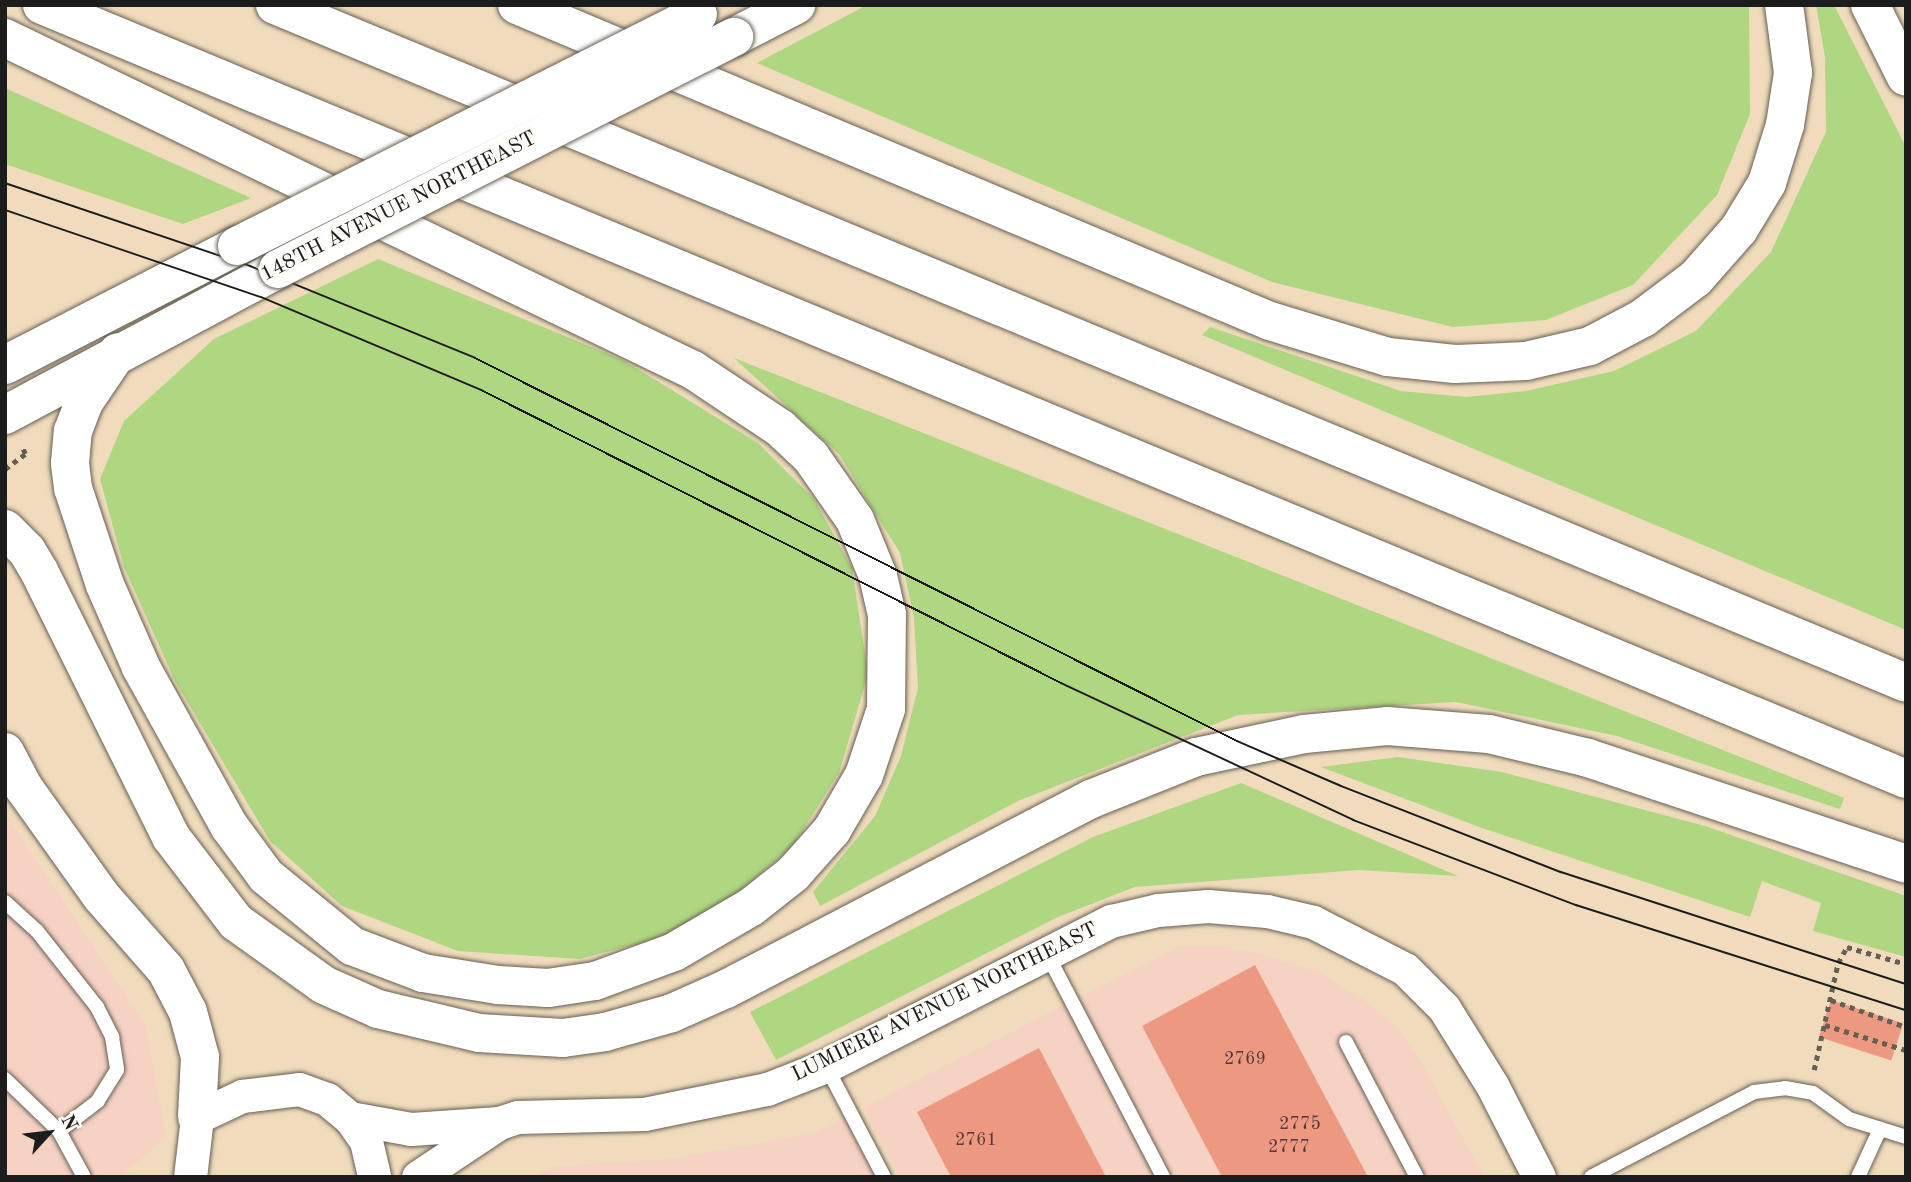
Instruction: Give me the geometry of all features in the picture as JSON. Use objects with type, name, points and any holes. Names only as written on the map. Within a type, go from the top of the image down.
[{"type":"main road","points":[[42,5],[1906,779]]},
{"type":"main road","points":[[275,5],[1906,683]]},
{"type":"main road","points":[[517,5],[1270,321],[1388,357],[1455,364],[1526,361],[1590,346],[1643,318],[1696,278],[1740,229],[1771,171],[1785,125],[1793,73],[1784,5]]},
{"type":"main road","name":"148TH AVENUE NORTHEAST","points":[[5,365],[237,246],[716,19],[796,5]]},
{"type":"main road","points":[[1870,5],[1906,77]]},
{"type":"main road","name":"148TH AVENUE NORTHEAST","points":[[5,415],[118,352],[278,269],[716,19]]},
{"type":"main road","points":[[5,38],[693,370],[796,442],[855,520],[878,576],[888,624],[886,709],[864,775],[832,830],[793,874],[733,918],[642,966],[595,981],[548,988],[498,985],[423,974],[352,946],[266,876],[229,825],[141,667],[105,586],[73,488],[70,463],[73,431],[84,402],[118,352]]},
{"type":"main road","points":[[5,529],[27,551],[39,571],[171,837],[236,922],[324,985],[378,1009],[479,1033],[563,1038],[605,1032],[672,1013],[726,989],[1091,799],[1196,757],[1304,734],[1388,726],[1489,734],[1650,777],[1906,864]]},
{"type":"main road","points":[[5,752],[47,821],[102,896],[166,970],[188,1012],[200,1057],[197,1118]]},
{"type":"street","name":"LUMIERE AVENUE NORTHEAST","points":[[350,1118],[411,1129],[499,1123],[541,1115],[644,1114],[767,1089],[826,1066],[1111,921],[1158,910],[1208,906],[1267,911],[1313,922],[1405,969],[1444,1008],[1492,1085],[1539,1177]]},
{"type":"street","points":[[190,1177],[197,1118],[242,1096],[299,1089],[327,1099],[350,1118],[366,1141],[374,1177]]},
{"type":"street","name":"LUMIERE AVENUE NORTHEAST","points":[[418,1177],[499,1123]]},
{"type":"lane","points":[[5,902],[37,931],[80,984],[112,1037],[117,1070],[98,1101],[59,1131]]},
{"type":"lane","points":[[1047,953],[1163,1177]]},
{"type":"lane","points":[[1346,1042],[1417,1177]]},
{"type":"lane","points":[[826,1066],[884,1177]]},
{"type":"lane","points":[[5,1079],[59,1131],[83,1177]]},
{"type":"lane","points":[[1591,1177],[1754,1092],[1785,1088],[1813,1093],[1849,1119],[1906,1138]]},
{"type":"lane","points":[[1858,1177],[1880,1129]]},
{"type":"path","points":[[5,469],[25,454]]},
{"type":"path","points":[[1812,1078],[1838,962],[1847,947],[1906,964]]},
{"type":"path","points":[[1831,1000],[1906,1027]]},
{"type":"path","points":[[1825,1025],[1906,1050]]},
{"type":"shaded area","points":[[5,813],[146,1026],[166,1138],[121,1177],[5,1177]]},
{"type":"shaded area","points":[[1180,946],[1224,947],[1265,955],[1318,972],[1363,999],[1397,1026],[1418,1056],[1484,1177],[900,1177],[864,1107]]},
{"type":"shaded area","points":[[858,1111],[890,1177],[531,1177],[555,1166],[669,1159],[810,1134]]},
{"type":"green space","points":[[867,5],[1749,5],[1750,114],[1717,195],[1633,285],[1546,320],[1453,327],[1272,282],[757,63]]},
{"type":"green space","points":[[1816,5],[1834,5],[1906,147],[1906,630],[1202,335],[1210,327],[1401,391],[1466,397],[1526,391],[1614,371],[1696,331],[1771,252],[1826,132],[1825,57]]},
{"type":"green space","points":[[5,88],[251,198],[183,224],[5,164]]},
{"type":"green space","points":[[378,259],[623,360],[758,443],[814,499],[852,568],[868,674],[839,773],[793,846],[736,894],[660,938],[580,959],[458,951],[342,906],[270,841],[175,681],[124,567],[100,479],[124,421],[214,339]]},
{"type":"green space","points":[[734,358],[1844,798],[1840,809],[1617,736],[1456,702],[1238,715],[1018,801],[820,906],[813,892],[875,816],[901,756],[918,688],[914,618],[900,553],[839,454]]},
{"type":"green space","points":[[1398,757],[1502,772],[1705,826],[1906,896],[1906,957],[1813,931],[1821,903],[1762,881],[1750,917],[1482,828],[1321,767]]},
{"type":"green space","points":[[1241,783],[1458,876],[1359,870],[1135,887],[1058,917],[776,1060],[750,1012],[1093,837]]},
{"type":"building","points":[[1255,965],[1368,1177],[1222,1177],[1142,1026]]},
{"type":"building","points":[[1831,1000],[1903,1023],[1891,1061],[1819,1037]]},
{"type":"building","points":[[1039,1048],[1106,1177],[951,1177],[917,1112]]},
{"type":"tram line","points":[[5,183],[250,266],[475,358],[1237,741],[1341,786],[1561,872],[1906,984]]},
{"type":"tram line","points":[[5,210],[261,297],[483,391],[1061,683],[1353,820],[1576,905],[1906,1010]]}]
